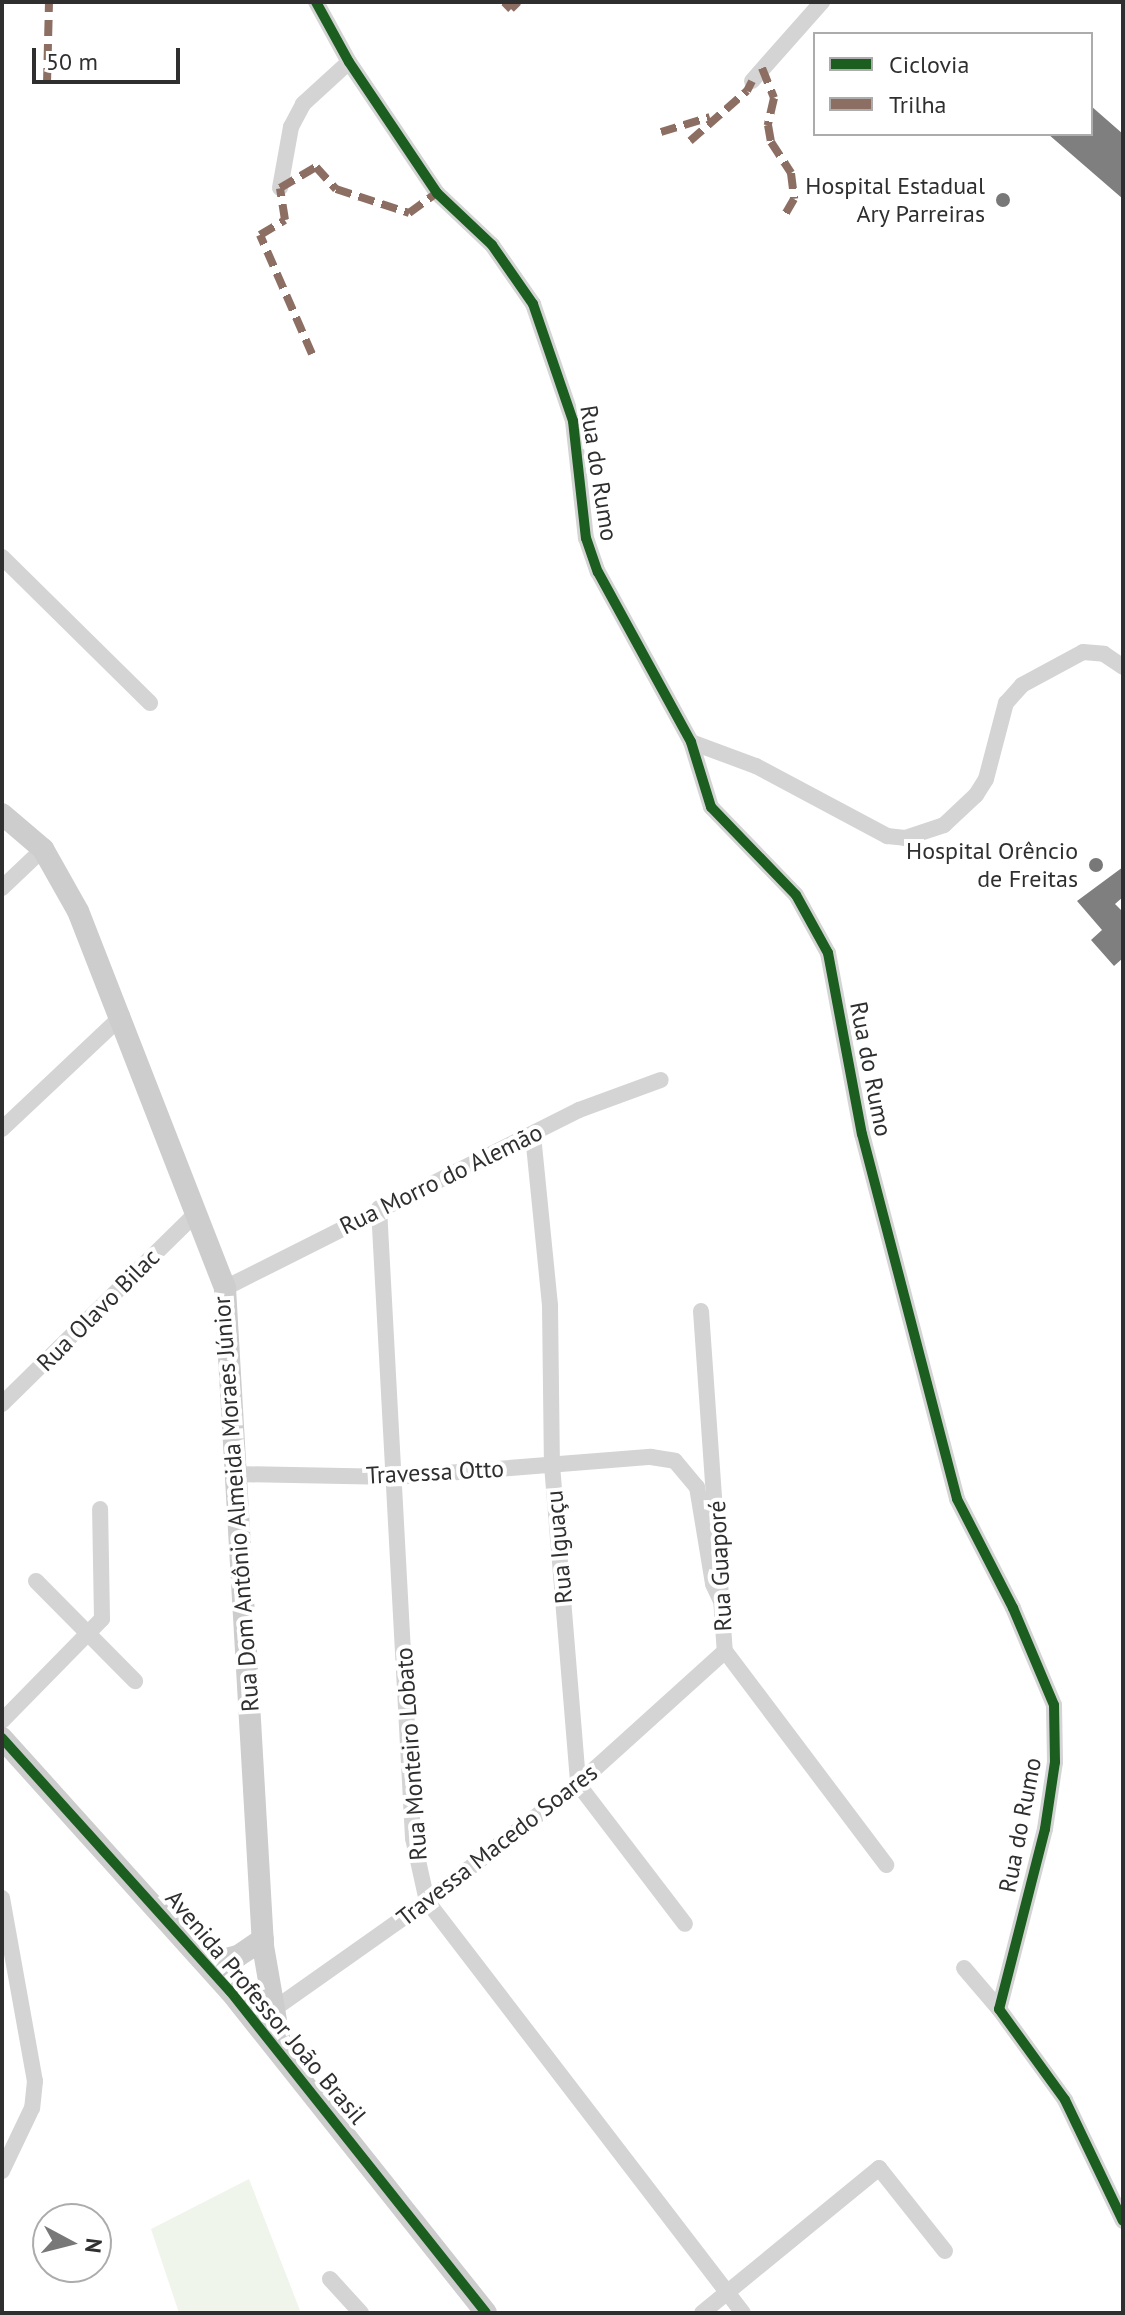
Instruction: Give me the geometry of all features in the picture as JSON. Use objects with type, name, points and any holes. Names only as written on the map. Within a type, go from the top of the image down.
[{"type":"main road","name":"Rua Dom Antônio Almeida Moraes Júnior","points":[[2,814],[43,849],[78,911],[122,1016],[194,1215],[225,1288],[263,1939],[263,2016],[282,2055]]},
{"type":"main road","name":"Avenida Professor João Brasil","points":[[2,1739],[208,1964],[263,2016]]},
{"type":"main road","points":[[208,1964],[238,1956],[263,1939]]},
{"type":"main road","name":"Avenida Professor João Brasil","points":[[282,2055],[480,2311]]},
{"type":"street","name":"Rua do Rumo","points":[[316,2],[349,62],[437,193],[492,245],[533,304],[573,421],[586,538],[598,572],[691,742],[711,807],[796,895],[828,953],[862,1134],[957,1499],[1013,1608],[1054,1705],[1055,1762],[1045,1829],[999,2009]]},
{"type":"street","points":[[752,81],[822,2]]},
{"type":"street","points":[[280,188],[291,127],[303,104],[349,62]]},
{"type":"street","points":[[2,557],[150,703]]},
{"type":"street","points":[[691,742],[756,766],[887,836],[905,838],[944,825],[976,795],[986,779],[1006,703],[1022,685],[1083,652],[1104,654],[1123,667]]},
{"type":"street","points":[[2,888],[43,849]]},
{"type":"street","points":[[2,1129],[122,1016]]},
{"type":"street","name":"Rua Morro do Alemão","points":[[225,1288],[579,1110],[661,1080]]},
{"type":"street","name":"Rua Iguaçu","points":[[533,1135],[550,1306],[552,1465],[578,1784]]},
{"type":"street","name":"Rua Monteiro Lobato","points":[[379,1208],[413,1838],[427,1901],[743,2313]]},
{"type":"street","name":"Rua Olavo Bilac","points":[[2,1404],[194,1215]]},
{"type":"street","name":"Rua Guaporé","points":[[701,1311],[724,1582],[720,1599],[725,1651],[886,1865]]},
{"type":"street","name":"Travessa Otto","points":[[236,1474],[395,1477],[651,1457],[675,1461],[697,1487],[713,1584],[720,1599]]},
{"type":"street","points":[[2,1739],[88,1636],[105,1608],[100,1509]]},
{"type":"street","points":[[36,1581],[135,1681]]},
{"type":"street","name":"Travessa Macedo Soares","points":[[263,2016],[427,1901],[578,1784],[725,1651]]},
{"type":"street","points":[[578,1784],[685,1924]]},
{"type":"street","points":[[2,1898],[4,1942],[35,2081],[32,2108],[2,2171]]},
{"type":"street","points":[[964,1968],[999,2009],[1065,2100],[1123,2221]]},
{"type":"street","points":[[702,2313],[879,2168],[945,2251]]},
{"type":"street","points":[[330,2279],[361,2313]]},
{"type":"shaded area","points":[[249,2179],[301,2313],[179,2313],[151,2229]]},
{"type":"building","points":[[1093,108],[1123,134],[1123,199],[1050,136],[1093,136]]},
{"type":"building","points":[[1123,867],[1123,897],[1115,904],[1123,912],[1123,958],[1114,966],[1091,940],[1102,930],[1077,901]]},
{"type":"marked path","points":[[47,84],[49,2]]},
{"type":"marked path","points":[[504,2],[511,9],[518,2]]},
{"type":"marked path","points":[[762,68],[774,98],[768,125],[771,142],[791,173],[794,199],[783,218]]},
{"type":"marked path","points":[[690,141],[747,91],[752,81]]},
{"type":"marked path","points":[[661,132],[710,117]]},
{"type":"marked path","points":[[312,354],[260,235],[285,220],[280,188],[316,167],[336,189],[409,213],[437,193]]},
{"type":"cycle path","points":[[316,2],[349,62],[437,193],[492,245],[533,304],[573,421],[586,538],[598,572],[691,742],[711,807],[796,895],[828,953],[862,1134],[957,1499],[1013,1608],[1054,1705],[1055,1762],[1045,1829],[999,2009],[1065,2100],[1123,2221]]},
{"type":"cycle path","points":[[2,1738],[230,1991],[486,2313]]},
{"type":"place","name":"Hospital Estadual Ary Parreiras","points":[[1003,200]]},
{"type":"place","name":"Hospital Orêncio de Freitas","points":[[1096,865]]}]
